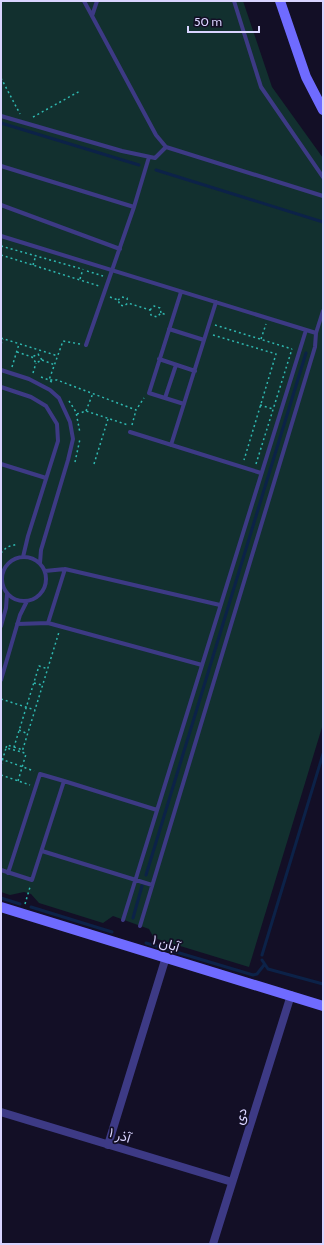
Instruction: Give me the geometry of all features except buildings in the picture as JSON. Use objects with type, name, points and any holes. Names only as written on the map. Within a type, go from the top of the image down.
[{"type":"street","points":[[280,1],[306,76],[323,110]]},
{"type":"street","name":"آبان ۱","points":[[1,907],[323,1006]]},
{"type":"street","points":[[108,1145],[166,957]]},
{"type":"street","name":"دی","points":[[213,1244],[291,995]]},
{"type":"street","name":"آذر ۱","points":[[1,1112],[232,1182]]},
{"type":"lane","points":[[84,1],[156,135],[166,147],[323,196]]},
{"type":"lane","points":[[92,16],[97,1]]},
{"type":"lane","points":[[234,1],[261,87],[323,177]]},
{"type":"lane","points":[[1,116],[149,157],[156,158],[166,147]]},
{"type":"lane","points":[[86,345],[120,249],[149,157]]},
{"type":"lane","points":[[1,166],[134,207]]},
{"type":"lane","points":[[1,205],[120,249]]},
{"type":"lane","points":[[1,236],[316,333]]},
{"type":"lane","points":[[181,292],[149,393],[184,404]]},
{"type":"lane","points":[[171,445],[216,302]]},
{"type":"lane","points":[[140,926],[315,347],[316,333],[322,320],[323,310]]},
{"type":"lane","points":[[169,329],[204,340]]},
{"type":"lane","points":[[123,920],[306,330]]},
{"type":"lane","points":[[160,359],[195,371]]},
{"type":"lane","points":[[165,398],[176,364]]},
{"type":"lane","points":[[1,370],[42,385],[59,398],[70,422],[73,439],[41,550],[40,563]]},
{"type":"lane","points":[[1,387],[32,397],[46,406],[57,424],[58,441],[28,536],[23,557]]},
{"type":"lane","points":[[130,432],[261,473]]},
{"type":"lane","points":[[1,464],[46,478]]},
{"type":"lane","points":[[1,626],[6,608],[7,594],[2,580],[6,566],[12,560],[23,557],[34,559],[40,563],[45,571],[46,582],[44,589],[34,599],[27,601],[13,598],[7,594]]},
{"type":"lane","points":[[1,564],[6,566]]},
{"type":"lane","points":[[45,571],[65,569],[220,605]]},
{"type":"lane","points":[[48,623],[65,569]]},
{"type":"lane","points":[[1,680],[17,624],[27,601]]},
{"type":"lane","points":[[17,624],[48,623],[202,666]]},
{"type":"lane","points":[[8,873],[40,774],[157,810]]},
{"type":"lane","points":[[1,870],[32,880],[64,781]]},
{"type":"lane","points":[[42,851],[152,885]]},
{"type":"path","points":[[1,78],[24,122],[80,91]]},
{"type":"path","points":[[1,246],[84,269],[110,278]]},
{"type":"path","points":[[1,255],[80,279],[106,289]]},
{"type":"path","points":[[33,265],[36,255]]},
{"type":"path","points":[[80,279],[84,269]]},
{"type":"path","points":[[104,295],[118,300],[120,305],[124,306],[128,303],[150,310]]},
{"type":"path","points":[[118,300],[122,297],[127,298],[128,303]]},
{"type":"path","points":[[150,310],[154,306],[160,308],[161,313]]},
{"type":"path","points":[[150,310],[151,315],[157,317],[161,313]]},
{"type":"path","points":[[161,313],[173,317]]},
{"type":"path","points":[[261,339],[268,318]]},
{"type":"path","points":[[210,323],[292,349],[254,471]]},
{"type":"path","points":[[207,333],[276,354],[241,467]]},
{"type":"path","points":[[1,344],[2,338],[58,356]]},
{"type":"path","points":[[86,345],[63,341],[49,380],[57,380],[93,392],[99,397],[136,410]]},
{"type":"path","points":[[10,373],[19,344]]},
{"type":"path","points":[[39,350],[38,354],[42,360],[55,365]]},
{"type":"path","points":[[16,352],[32,357],[36,363]]},
{"type":"path","points":[[32,357],[38,354]]},
{"type":"path","points":[[33,374],[36,363],[42,360]]},
{"type":"path","points":[[86,412],[93,392]]},
{"type":"path","points":[[76,414],[86,412],[132,427],[136,410],[149,393]]},
{"type":"path","points":[[260,405],[273,409]]},
{"type":"path","points":[[94,464],[108,419]]},
{"type":"path","points":[[1,553],[7,547],[17,545],[28,536]]},
{"type":"path","points":[[23,751],[61,627]]},
{"type":"path","points":[[14,747],[39,666],[48,669]]},
{"type":"path","points":[[34,682],[43,685]]},
{"type":"path","points":[[1,699],[35,710]]},
{"type":"path","points":[[19,730],[28,734]]},
{"type":"path","points":[[1,765],[7,745],[23,751],[26,754],[18,781]]},
{"type":"path","points":[[6,748],[23,751]]},
{"type":"path","points":[[2,759],[40,774]]},
{"type":"path","points":[[1,775],[36,787]]},
{"type":"path","points":[[22,914],[32,880]]},
{"type":"green space","points":[[1,1],[243,1],[272,87],[323,158],[323,724],[249,967],[154,938],[149,929],[113,916],[103,923],[39,903],[31,894],[24,892],[10,895],[1,892]]},
{"type":"waterway","points":[[1,123],[139,165]]},
{"type":"waterway","points":[[156,170],[323,222]]},
{"type":"waterway","points":[[146,875],[306,353]]},
{"type":"waterway","points":[[262,955],[323,754]]},
{"type":"waterway","points":[[133,918],[142,886]]},
{"type":"waterway","points":[[1,898],[20,904]]},
{"type":"waterway","points":[[31,907],[112,932]]},
{"type":"waterway","points":[[146,943],[253,975],[257,974],[264,965]]},
{"type":"waterway","points":[[262,960],[268,969],[323,984]]}]
